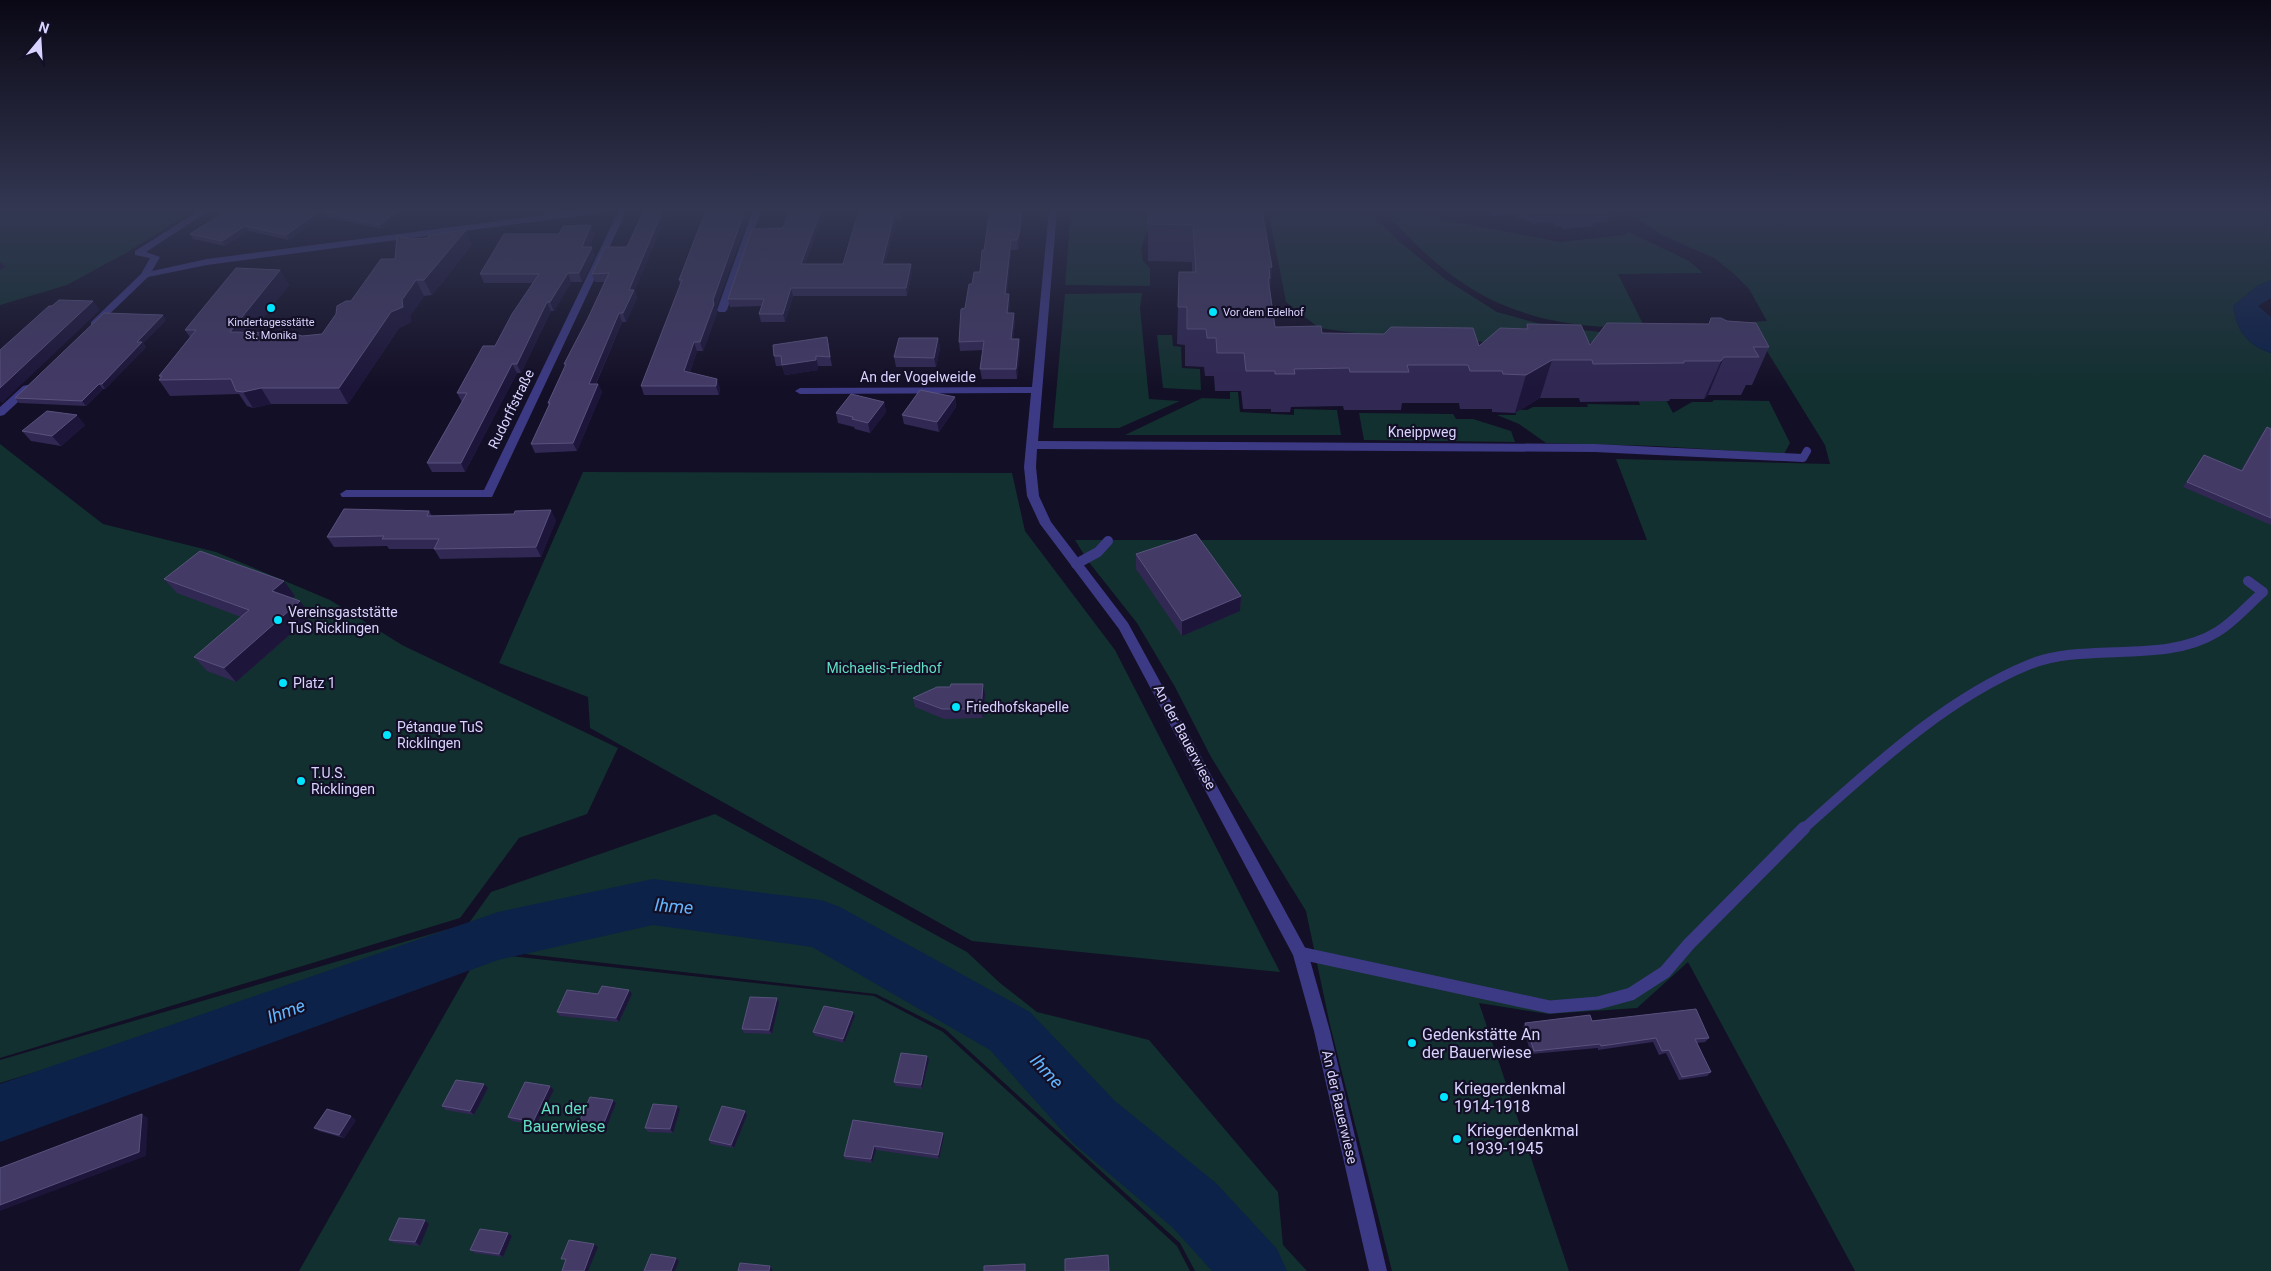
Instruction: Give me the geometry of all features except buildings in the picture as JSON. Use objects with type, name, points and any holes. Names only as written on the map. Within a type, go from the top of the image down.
[{"type":"street","points":[[89,329],[145,275],[148,269]]},
{"type":"street","points":[[145,275],[172,269]]},
{"type":"street","name":"Rudorffstraße","points":[[346,494],[488,494],[595,269]]},
{"type":"street","points":[[722,310],[736,269]]},
{"type":"street","name":"An der Bauerwiese","points":[[1047,269],[1030,466],[1033,496],[1046,524],[1124,626],[1300,953],[1322,1031],[1378,1271]]},
{"type":"street","points":[[0,413],[32,383]]},
{"type":"street","name":"An der Vogelweide","points":[[800,390],[1036,390]]},
{"type":"street","name":"Kneippweg","points":[[1032,445],[1596,448]]},
{"type":"lane","name":"Kneippweg","points":[[1596,448],[1803,458],[1806,451]]},
{"type":"lane","points":[[1076,564],[1098,552],[1108,540]]},
{"type":"lane","points":[[1300,953],[1487,995],[1550,1007],[1598,1003],[1631,994],[1665,972],[1689,944],[1788,842],[1905,740],[1975,693],[2027,665],[2052,656],[2158,649],[2190,643],[2217,632],[2263,592],[2248,581]]},
{"type":"green space","points":[[0,269],[96,269],[67,285],[0,305]]},
{"type":"green space","points":[[1066,269],[1150,269],[1150,286],[1065,285]]},
{"type":"green space","points":[[1280,269],[1433,269],[1497,312],[1551,327],[1641,336],[1643,341],[1525,344],[1377,336],[1319,328],[1286,302]]},
{"type":"green space","points":[[1444,269],[1699,269],[1703,273],[1618,274],[1646,330],[1562,322],[1524,313],[1500,304],[1458,280]]},
{"type":"green space","points":[[1728,269],[2271,269],[2271,280],[2257,286],[2233,306],[2237,323],[2244,336],[2255,345],[2271,353],[2271,1271],[1855,1271],[1688,962],[1637,1008],[1548,1014],[1479,1003],[1569,1271],[1392,1271],[1330,1025],[1306,911],[1211,757],[1175,687],[1137,623],[1088,561],[1075,540],[1647,540],[1616,459],[1830,464],[1825,445],[1749,322],[1767,321],[1749,289]]},
{"type":"green space","points":[[1142,293],[1140,308],[1149,399],[1180,401],[1119,428],[1053,428],[1065,294]]},
{"type":"green space","points":[[1157,335],[1172,335],[1173,346],[1181,347],[1182,368],[1200,369],[1201,390],[1163,388]]},
{"type":"green space","points":[[1230,392],[1238,392],[1240,412],[1294,415],[1294,409],[1337,410],[1341,435],[1125,435],[1202,398],[1230,399]]},
{"type":"green space","points":[[1638,400],[1666,400],[1673,413],[1692,402],[1712,402],[1714,400],[1769,401],[1790,443],[1784,454],[1656,446],[1546,443],[1519,424],[1497,415],[1516,415],[1515,409],[1527,410],[1533,407],[1588,407],[1587,404],[1640,405]]},
{"type":"green space","points":[[1359,413],[1453,414],[1456,419],[1473,419],[1511,431],[1515,442],[1364,440]]},
{"type":"green space","name":"T.U.S. Ricklingen","points":[[0,444],[103,524],[216,552],[330,600],[402,645],[618,748],[587,814],[519,838],[460,918],[0,1058]]},
{"type":"green space","name":"Michaelis-Friedhof","points":[[583,472],[1012,473],[1025,531],[1115,650],[1280,972],[972,941],[590,728],[588,697],[499,663]]},
{"type":"green space","points":[[715,814],[967,952],[1000,983],[1037,1012],[1149,1040],[1278,1192],[1283,1245],[1307,1271],[1263,1271],[1259,1264],[1199,1198],[1103,1119],[1013,1023],[824,918],[654,895],[470,938],[0,1083],[0,1060],[469,923],[491,892]]},
{"type":"green space","points":[[653,908],[820,930],[1007,1037],[1091,1128],[1191,1209],[1246,1271],[1195,1271],[1180,1243],[945,1029],[876,994],[500,951],[471,963],[473,948],[500,940]]},
{"type":"green space","name":"An der Bauerwiese","points":[[501,955],[874,996],[943,1032],[1177,1246],[1190,1271],[299,1271],[471,968]]},
{"type":"water","points":[[2271,280],[2271,298],[2258,306],[2271,317],[2271,353],[2255,345],[2244,336],[2237,323],[2233,306],[2257,286]]},
{"type":"waterway","name":"Ihme","points":[[0,1113],[498,936],[653,902],[821,924],[1010,1031],[1094,1122],[1194,1205],[1255,1271]]},
{"type":"place","name":"Kindertagesstätte St. Monika","points":[[271,308]]},
{"type":"place","name":"Vor dem Edelhof","points":[[1213,312]]},
{"type":"place","name":"Vereinsgaststätte TuS Ricklingen","points":[[278,620]]},
{"type":"place","name":"Platz 1","points":[[283,683]]},
{"type":"place","name":"Friedhofskapelle","points":[[956,707]]},
{"type":"place","name":"Pétanque TuS Ricklingen","points":[[387,735]]},
{"type":"place","name":"T.U.S. Ricklingen","points":[[301,781]]},
{"type":"place","name":"Gedenkstätte An der Bauerwiese","points":[[1412,1043]]},
{"type":"place","name":"Kriegerdenkmal 1914-1918","points":[[1444,1097]]},
{"type":"place","name":"Kriegerdenkmal 1939-1945","points":[[1457,1139]]}]
